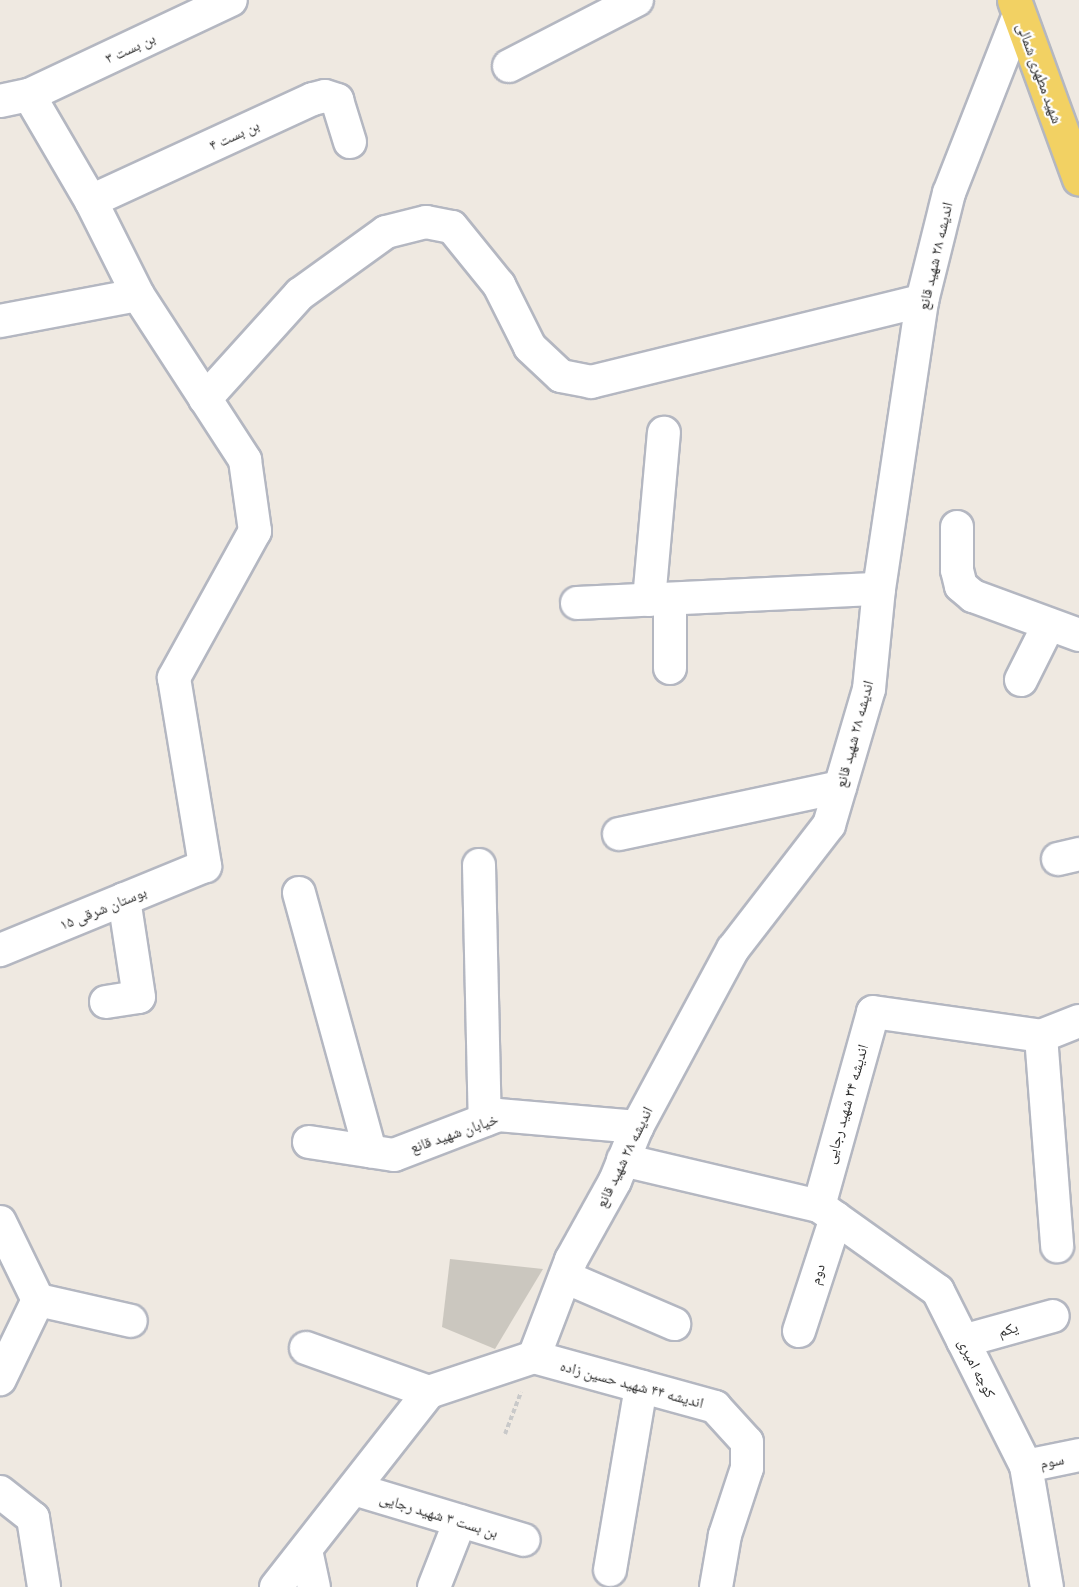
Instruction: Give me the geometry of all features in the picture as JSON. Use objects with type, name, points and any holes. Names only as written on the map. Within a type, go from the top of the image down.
[{"type":"main road","name":"شهید مطهری شمالی","points":[[1016,7],[1079,179]]},
{"type":"street","name":"بن بست ۳","points":[[14,98],[231,0]]},
{"type":"street","points":[[508,66],[637,0]]},
{"type":"street","name":"اندیشه ۲۸ شهید قانع","points":[[534,1357],[565,1277],[637,1127],[733,949],[829,825],[869,689],[879,589],[922,301],[950,193],[1016,7]]},
{"type":"street","name":"بن بست ۴","points":[[91,201],[313,99],[325,96],[337,100],[350,142]]},
{"type":"street","points":[[14,98],[91,201],[138,295],[205,399],[300,294],[386,232],[426,222],[452,227],[499,285],[530,347],[561,376],[591,382],[922,301]]},
{"type":"street","points":[[0,321],[138,295]]},
{"type":"street","name":"بوستان شرقی ۱۵","points":[[0,950],[205,866],[174,678],[255,531],[245,460],[205,399]]},
{"type":"street","points":[[664,433],[659,600],[670,668]]},
{"type":"street","points":[[957,526],[957,570],[961,586],[973,596],[1048,627],[1079,635]]},
{"type":"street","points":[[577,603],[879,589]]},
{"type":"street","points":[[1021,680],[1048,627]]},
{"type":"street","points":[[619,834],[840,787]]},
{"type":"street","points":[[479,865],[485,1120]]},
{"type":"street","points":[[298,893],[370,1151]]},
{"type":"street","points":[[106,1002],[139,997],[124,899]]},
{"type":"street","name":"اندیشه ۳۴ شهید رجایی","points":[[827,1212],[873,1012],[1041,1036],[1079,1021]]},
{"type":"street","points":[[1041,1036],[1057,1246]]},
{"type":"street","name":"خیابان شهید قانع","points":[[309,1142],[394,1155],[498,1115],[637,1127]]},
{"type":"street","points":[[623,1160],[827,1212]]},
{"type":"street","name":"دوم","points":[[799,1331],[827,1212]]},
{"type":"street","name":"کوچه امیری","points":[[827,1212],[938,1291],[1026,1466],[1047,1587]]},
{"type":"street","points":[[0,1222],[38,1300]]},
{"type":"street","points":[[565,1277],[674,1324]]},
{"type":"street","points":[[38,1300],[131,1321]]},
{"type":"street","points":[[0,1379],[38,1300]]},
{"type":"street","name":"یکم","points":[[963,1341],[1053,1316]]},
{"type":"street","points":[[306,1348],[429,1392]]},
{"type":"street","points":[[276,1587],[429,1392],[534,1357]]},
{"type":"street","name":"اندیشه ۴۴ شهید حسین زاده","points":[[534,1357],[715,1407],[747,1442],[747,1468],[725,1535],[716,1587]]},
{"type":"street","points":[[610,1570],[640,1387]]},
{"type":"street","name":"سوم","points":[[1026,1466],[1079,1455]]},
{"type":"street","name":"بن بست ۳ شهید رجایی","points":[[354,1489],[524,1540]]},
{"type":"street","points":[[1,1494],[33,1518],[44,1587]]},
{"type":"street","points":[[434,1587],[460,1521]]},
{"type":"street","points":[[306,1550],[314,1587]]},
{"type":"path","points":[[505,1434],[534,1357]]},
{"type":"building","points":[[450,1259],[543,1269],[495,1349],[442,1327]]}]
